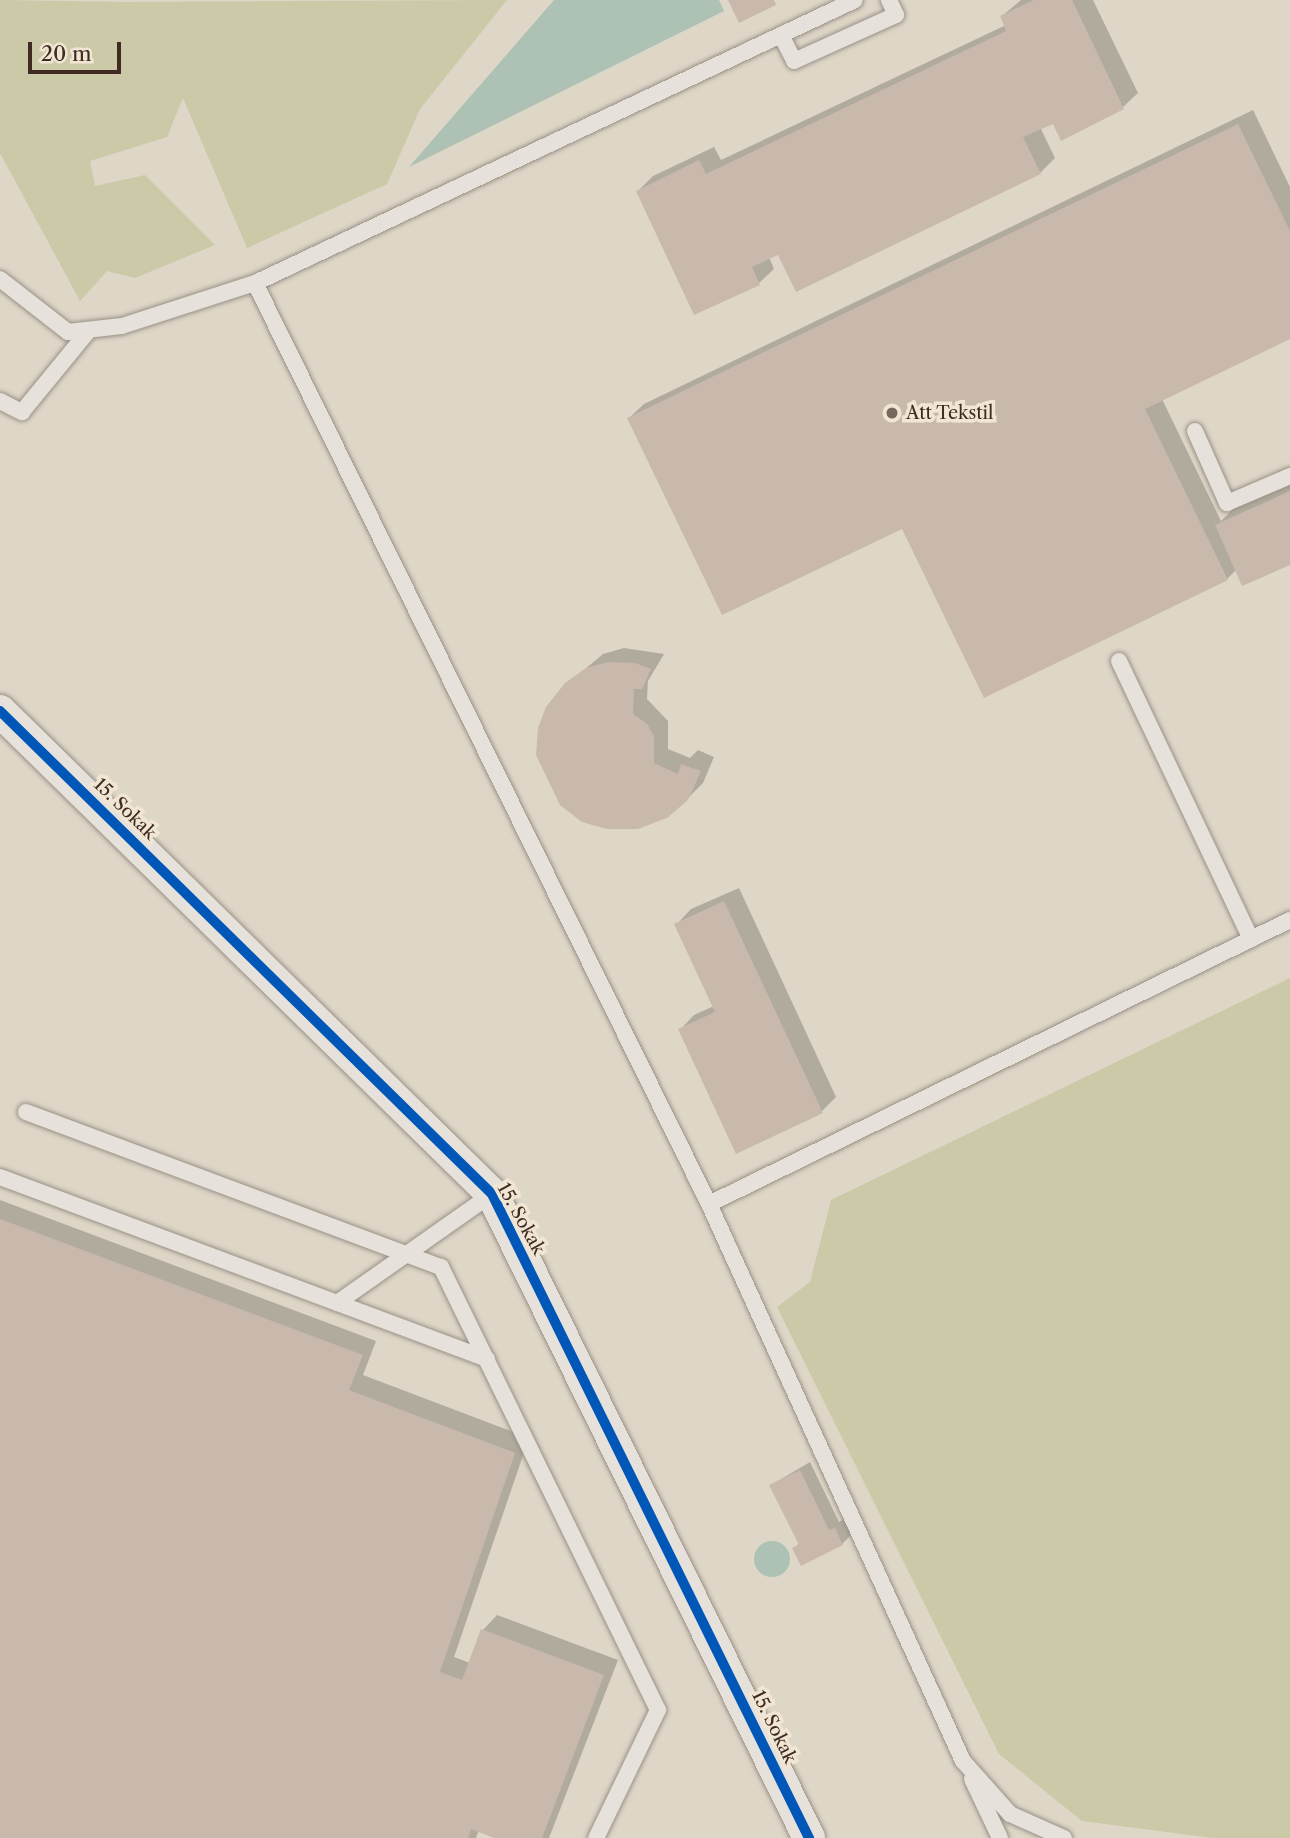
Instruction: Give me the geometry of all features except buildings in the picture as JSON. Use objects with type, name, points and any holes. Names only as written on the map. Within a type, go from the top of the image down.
[{"type":"street","name":"15. Sokak","points":[[0,711],[492,1194],[809,1838]]},
{"type":"lane","points":[[0,279],[68,332],[122,326],[255,283],[855,0]]},
{"type":"lane","points":[[781,35],[794,61],[895,15],[889,0]]},
{"type":"lane","points":[[255,283],[709,1204],[1000,1838]]},
{"type":"lane","points":[[0,401],[22,412],[89,330]]},
{"type":"lane","points":[[1195,431],[1227,503],[1290,476]]},
{"type":"lane","points":[[1119,661],[1251,939]]},
{"type":"lane","points":[[709,1204],[1290,920]]},
{"type":"lane","points":[[26,1112],[441,1267],[658,1710],[596,1838]]},
{"type":"lane","points":[[0,1177],[487,1359]]},
{"type":"lane","points":[[337,1303],[492,1194]]},
{"type":"lane","points":[[963,1762],[1010,1814],[1064,1838]]},
{"type":"shaded area","points":[[0,0],[507,0],[420,109],[387,184],[247,248],[183,98],[167,137],[90,161],[95,186],[145,175],[215,245],[135,278],[107,271],[80,301],[0,153]]},
{"type":"shaded area","points":[[554,0],[719,0],[724,11],[409,167]]},
{"type":"shaded area","points":[[1290,978],[1290,1838],[1213,1838],[1082,1821],[999,1754],[777,1307],[810,1282],[831,1200]]},
{"type":"shaded area","points":[[772,1541],[784,1547],[790,1559],[784,1571],[772,1577],[760,1571],[754,1559],[760,1547]]},
{"type":"cycle path","points":[[0,711],[492,1194],[809,1838]]},
{"type":"place","name":"Att Tekstil","points":[[892,413]]}]
